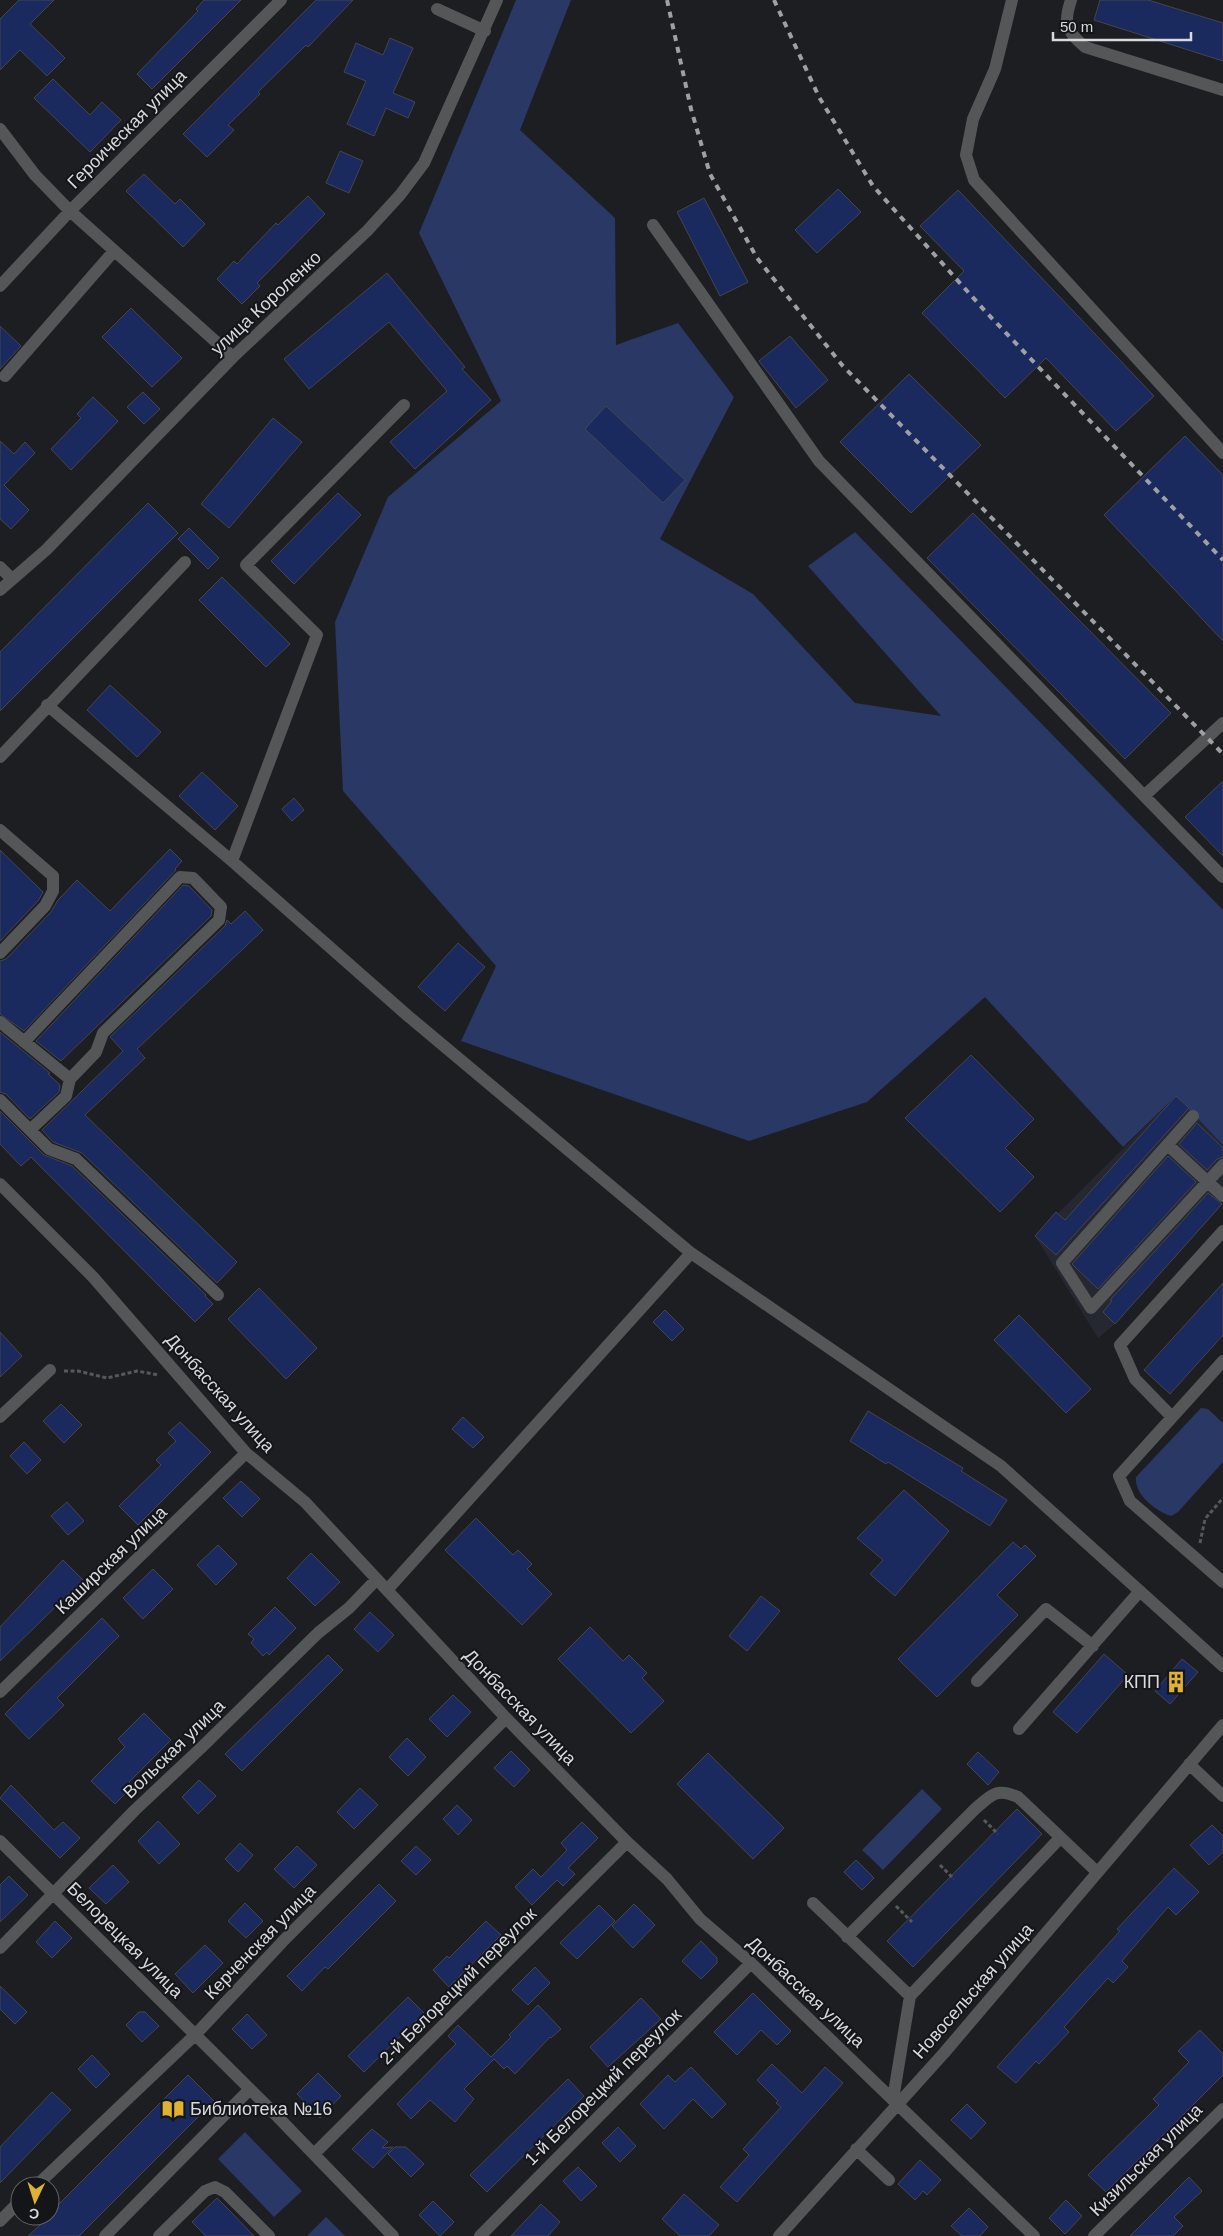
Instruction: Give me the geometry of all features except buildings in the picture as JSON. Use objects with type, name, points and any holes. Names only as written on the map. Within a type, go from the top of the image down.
[{"type":"street","name":"Героическая улица","points":[[0,286],[70,211],[281,0]]},
{"type":"street","name":"улица Короленко","points":[[0,590],[11,578],[46,550],[233,357],[367,231],[400,195],[424,163],[485,31],[497,0]]},
{"type":"street","points":[[1012,0],[995,69],[973,118],[966,155],[974,180],[1223,453]]},
{"type":"street","points":[[1071,0],[1065,18],[1070,35],[1085,47],[1223,90]]},
{"type":"street","points":[[437,9],[485,31]]},
{"type":"street","points":[[0,128],[35,175],[70,211],[233,357]]},
{"type":"street","points":[[653,224],[820,461],[1223,877]]},
{"type":"street","points":[[6,376],[114,251]]},
{"type":"street","points":[[232,862],[317,635],[246,565],[404,405]]},
{"type":"street","points":[[0,757],[47,705],[185,562]]},
{"type":"street","points":[[0,567],[11,578]]},
{"type":"street","points":[[47,705],[232,862],[408,1016],[692,1253],[1001,1466],[1223,1666]]},
{"type":"street","points":[[1144,796],[1223,723]]},
{"type":"street","points":[[0,830],[53,876],[53,891],[45,906],[0,953]]},
{"type":"street","points":[[24,1042],[180,877],[193,878],[221,908],[219,920],[104,1033],[96,1052],[70,1079],[66,1096],[30,1130]]},
{"type":"street","points":[[0,1022],[70,1079]]},
{"type":"street","points":[[0,1100],[50,1149],[76,1159],[218,1295]]},
{"type":"street","points":[[1193,1116],[1062,1263],[1091,1308],[1223,1165]]},
{"type":"street","points":[[1168,1145],[1223,1196]]},
{"type":"street","name":"Донбасская улица","points":[[0,1184],[94,1276],[246,1453],[305,1502],[506,1718],[667,1879],[700,1919],[751,1963],[1034,2236]]},
{"type":"street","points":[[1172,1417],[1135,1379],[1120,1345],[1223,1232]]},
{"type":"street","points":[[387,1590],[692,1253]]},
{"type":"street","points":[[1223,1361],[1119,1476],[1130,1501],[1223,1582]]},
{"type":"street","points":[[0,1418],[50,1370]]},
{"type":"street","name":"Каширская улица","points":[[0,1692],[246,1453]]},
{"type":"street","name":"Вольская улица","points":[[0,1948],[135,1810],[318,1633],[348,1608],[376,1580]]},
{"type":"street","points":[[1019,1729],[1140,1591]]},
{"type":"street","points":[[977,1681],[1046,1609],[1093,1646]]},
{"type":"street","name":"Керченская улица","points":[[47,2176],[195,2035],[286,1938],[506,1718]]},
{"type":"street","name":"Новосельская улица","points":[[779,2236],[856,2149],[895,2101],[944,2054],[1223,1725]]},
{"type":"street","points":[[1189,1764],[1223,1796]]},
{"type":"street","points":[[847,1937],[991,1794],[1004,1791],[1018,1797],[1097,1872]]},
{"type":"street","points":[[895,2101],[910,1996],[1060,1838]]},
{"type":"street","name":"Белорецкая улица","points":[[0,1841],[250,2089],[393,2236]]},
{"type":"street","name":"2-й Белорецкий переулок","points":[[314,2154],[628,1842]]},
{"type":"street","points":[[813,1903],[910,1996]]},
{"type":"street","name":"1-й Белорецкий переулок","points":[[480,2236],[751,1963]]},
{"type":"street","points":[[105,2236],[250,2089]]},
{"type":"street","name":"Кизильская улица","points":[[1094,2236],[1223,2109]]},
{"type":"street","points":[[856,2149],[889,2180]]},
{"type":"street","points":[[159,2236],[205,2191],[215,2187],[225,2192],[268,2236]]},
{"type":"street","points":[[0,2221],[10,2211]]},
{"type":"path","points":[[50,1370],[78,1371],[107,1378],[138,1371],[183,1381]]},
{"type":"path","points":[[1197,1558],[1205,1519],[1223,1498]]},
{"type":"path","points":[[930,1854],[954,1879]]},
{"type":"path","points":[[887,1897],[912,1922]]},
{"type":"shaded area","points":[[516,0],[571,0],[520,130],[615,218],[616,345],[678,323],[734,397],[660,539],[753,594],[855,703],[941,716],[808,566],[855,532],[1223,910],[1223,1145],[1176,1096],[1123,1147],[985,997],[867,1102],[749,1141],[461,1041],[496,966],[343,791],[335,622],[388,497],[501,401],[419,233]]},
{"type":"shaded area","points":[[1176,1096],[1223,1145],[1223,1203],[1115,1324],[1098,1338],[1035,1236]]},
{"type":"shaded area","points":[[1201,1408],[1208,1409],[1223,1423],[1223,1462],[1178,1512],[1171,1516],[1158,1510],[1147,1501],[1138,1490],[1136,1477]]},
{"type":"shaded area","points":[[922,1789],[942,1809],[883,1870],[862,1850]]},
{"type":"shaded area","points":[[245,2132],[302,2191],[274,2217],[218,2159]]},
{"type":"shaded area","points":[[326,2217],[345,2236],[307,2236]]},
{"type":"railway","points":[[667,0],[691,109],[710,174],[757,258],[842,365],[1223,754]]},
{"type":"railway","points":[[774,0],[819,97],[873,186],[985,311],[1223,560]]},
{"type":"place","name":"КПП","points":[[1176,1682]]},
{"type":"place","name":"Библиотека №16","points":[[173,2109]]}]
